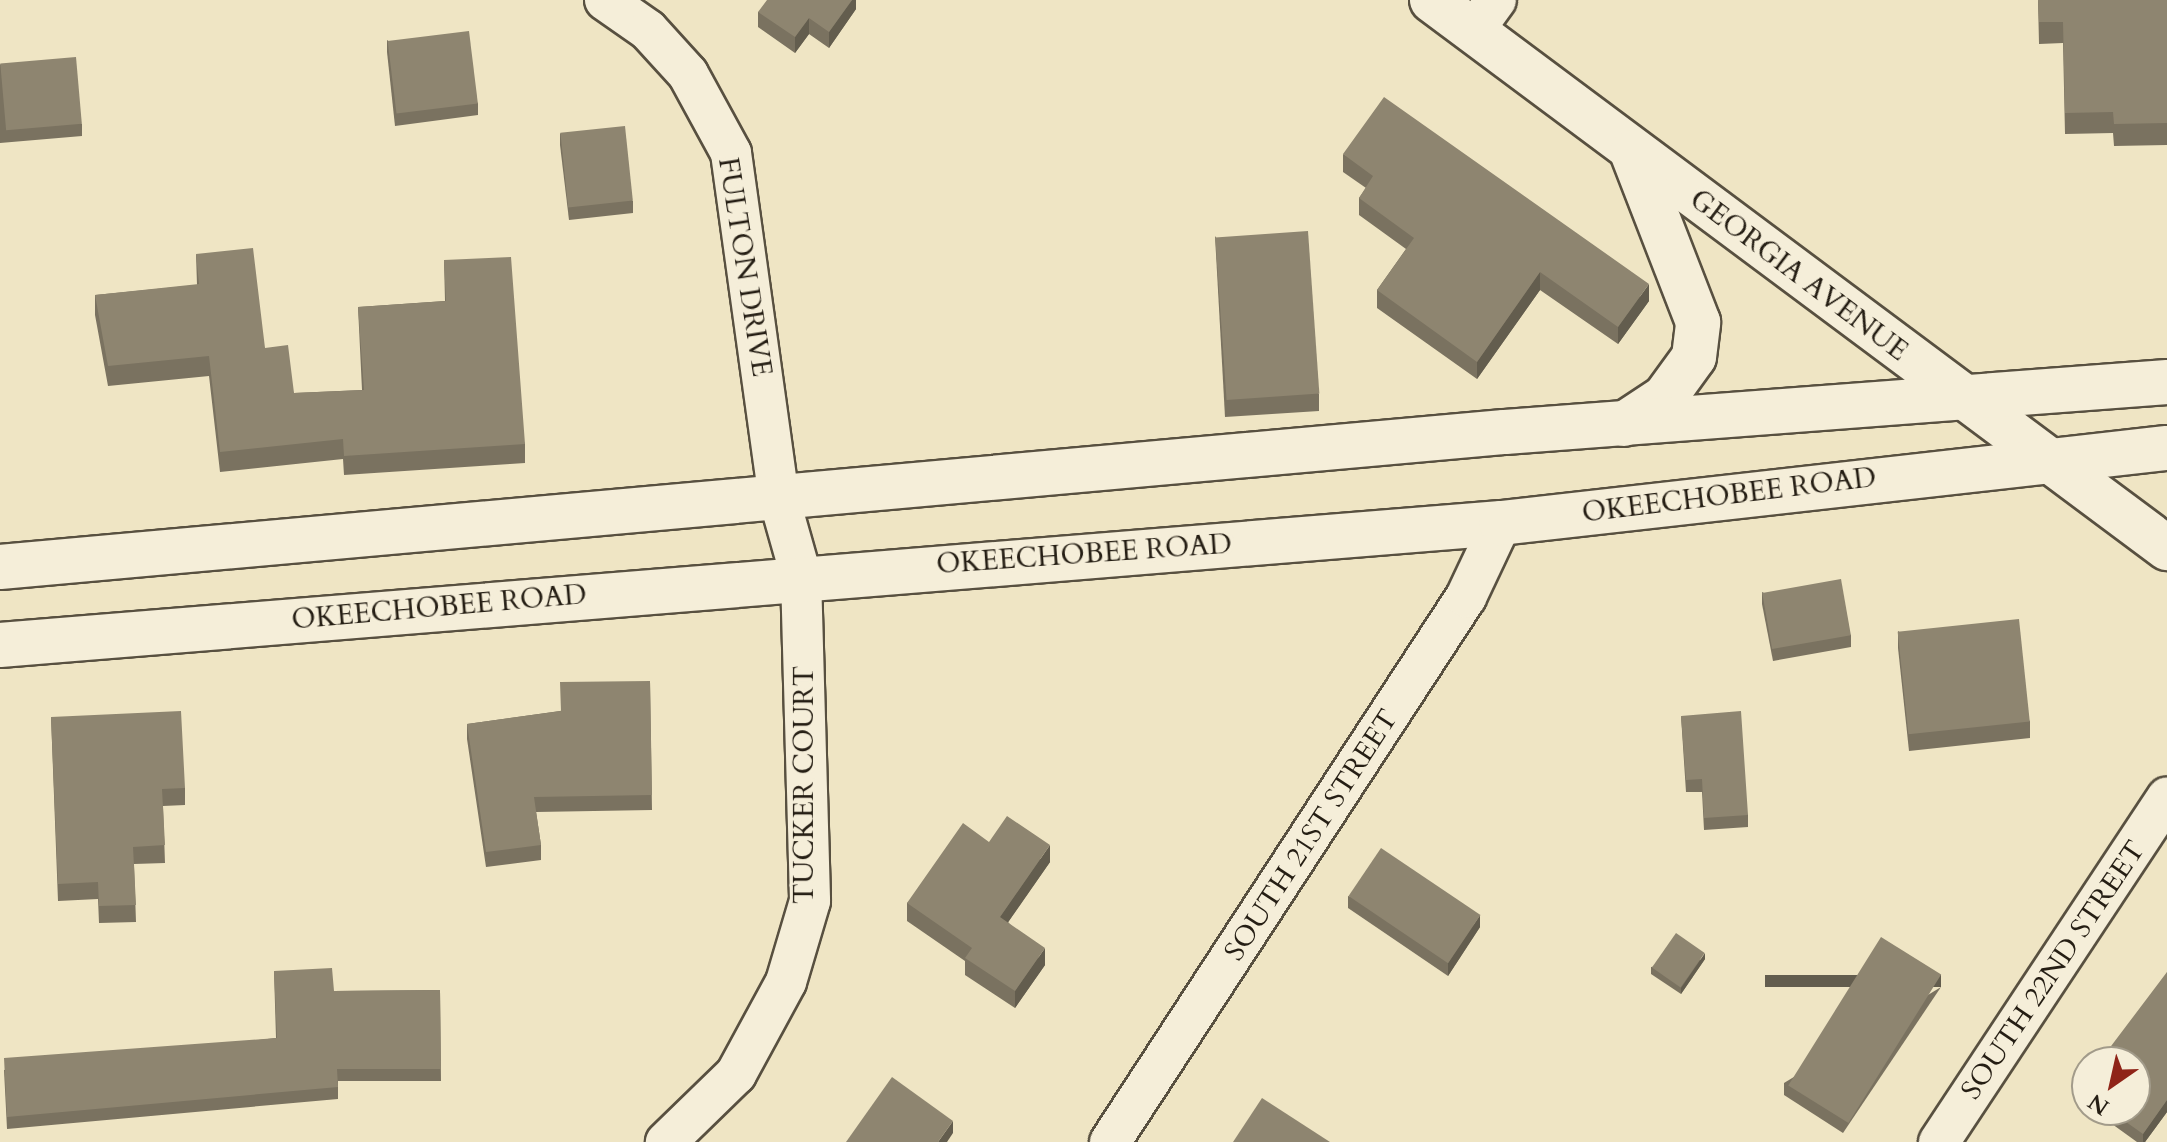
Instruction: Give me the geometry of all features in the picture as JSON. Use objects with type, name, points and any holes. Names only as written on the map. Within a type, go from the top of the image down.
[{"type":"main road","name":"GEORGIA AVENUE","points":[[1432,0],[1485,15],[1631,149],[1970,402],[2039,458],[2167,548]]},
{"type":"main road","points":[[1624,424],[1665,397],[1694,357],[1698,322],[1631,149]]},
{"type":"main road","points":[[0,567],[1624,424],[1970,402],[2167,382]]},
{"type":"main road","name":"OKEECHOBEE ROAD","points":[[0,645],[801,576],[1501,523],[2039,458],[2167,448]]},
{"type":"street","name":"FULTON DRIVE","points":[[605,0],[648,30],[688,74],[731,153],[779,498],[801,576]]},
{"type":"street","name":"SOUTH 21ST STREET","points":[[1110,1142],[1466,597],[1501,523]]},
{"type":"street","name":"TUCKER COURT","points":[[666,1142],[736,1074],[786,982],[810,901],[801,576]]},
{"type":"street","name":"SOUTH 22ND STREET","points":[[1939,1142],[2167,798]]},
{"type":"building","points":[[767,0],[852,0],[829,32],[809,18],[795,37],[758,12]]},
{"type":"building","points":[[2038,0],[2167,0],[2167,123],[2114,124],[2113,112],[2065,113],[2063,22],[2039,22]]},
{"type":"building","points":[[469,31],[478,103],[397,113],[388,41]]},
{"type":"building","points":[[76,57],[82,124],[6,130],[0,64]]},
{"type":"building","points":[[1384,97],[1649,284],[1618,327],[1540,272],[1477,362],[1377,290],[1414,238],[1359,198],[1373,176],[1343,154]]},
{"type":"building","points":[[625,126],[633,201],[568,207],[560,133]]},
{"type":"building","points":[[1308,231],[1319,394],[1227,400],[1215,237]]},
{"type":"building","points":[[253,248],[265,348],[288,345],[294,393],[364,390],[358,307],[446,301],[444,260],[511,257],[525,444],[344,456],[343,439],[220,452],[209,356],[108,366],[95,295],[199,284],[196,254]]},
{"type":"building","points":[[1841,579],[1851,635],[1772,649],[1762,593]]},
{"type":"building","points":[[2019,619],[2030,721],[1908,734],[1898,632]]},
{"type":"building","points":[[650,681],[652,795],[534,797],[541,845],[486,852],[467,724],[561,711],[560,682]]},
{"type":"building","points":[[181,711],[185,788],[162,789],[165,845],[133,847],[136,905],[99,906],[98,882],[58,884],[51,717]]},
{"type":"building","points":[[1741,711],[1748,815],[1704,818],[1702,779],[1686,780],[1681,716]]},
{"type":"building","points":[[1007,816],[1050,845],[1000,917],[1045,948],[1015,991],[965,958],[972,948],[907,903],[963,823],[989,842]]},
{"type":"building","points":[[1381,848],[1480,915],[1448,963],[1349,896]]},
{"type":"building","points":[[1676,933],[1705,953],[1681,987],[1652,967]]},
{"type":"building","points":[[1881,937],[1941,975],[1848,1123],[1788,1085]]},
{"type":"building","points":[[332,968],[334,991],[440,990],[441,1069],[337,1069],[338,1087],[7,1117],[4,1058],[277,1038],[274,971]]},
{"type":"building","points":[[2167,972],[2167,1100],[2151,1123],[2151,1046],[2111,1046]]},
{"type":"building","points":[[892,1077],[953,1121],[938,1142],[846,1142]]},
{"type":"building","points":[[1262,1098],[1330,1142],[1233,1142]]},
{"type":"building","points":[[2132,1126],[2149,1126],[2143,1134]]}]
